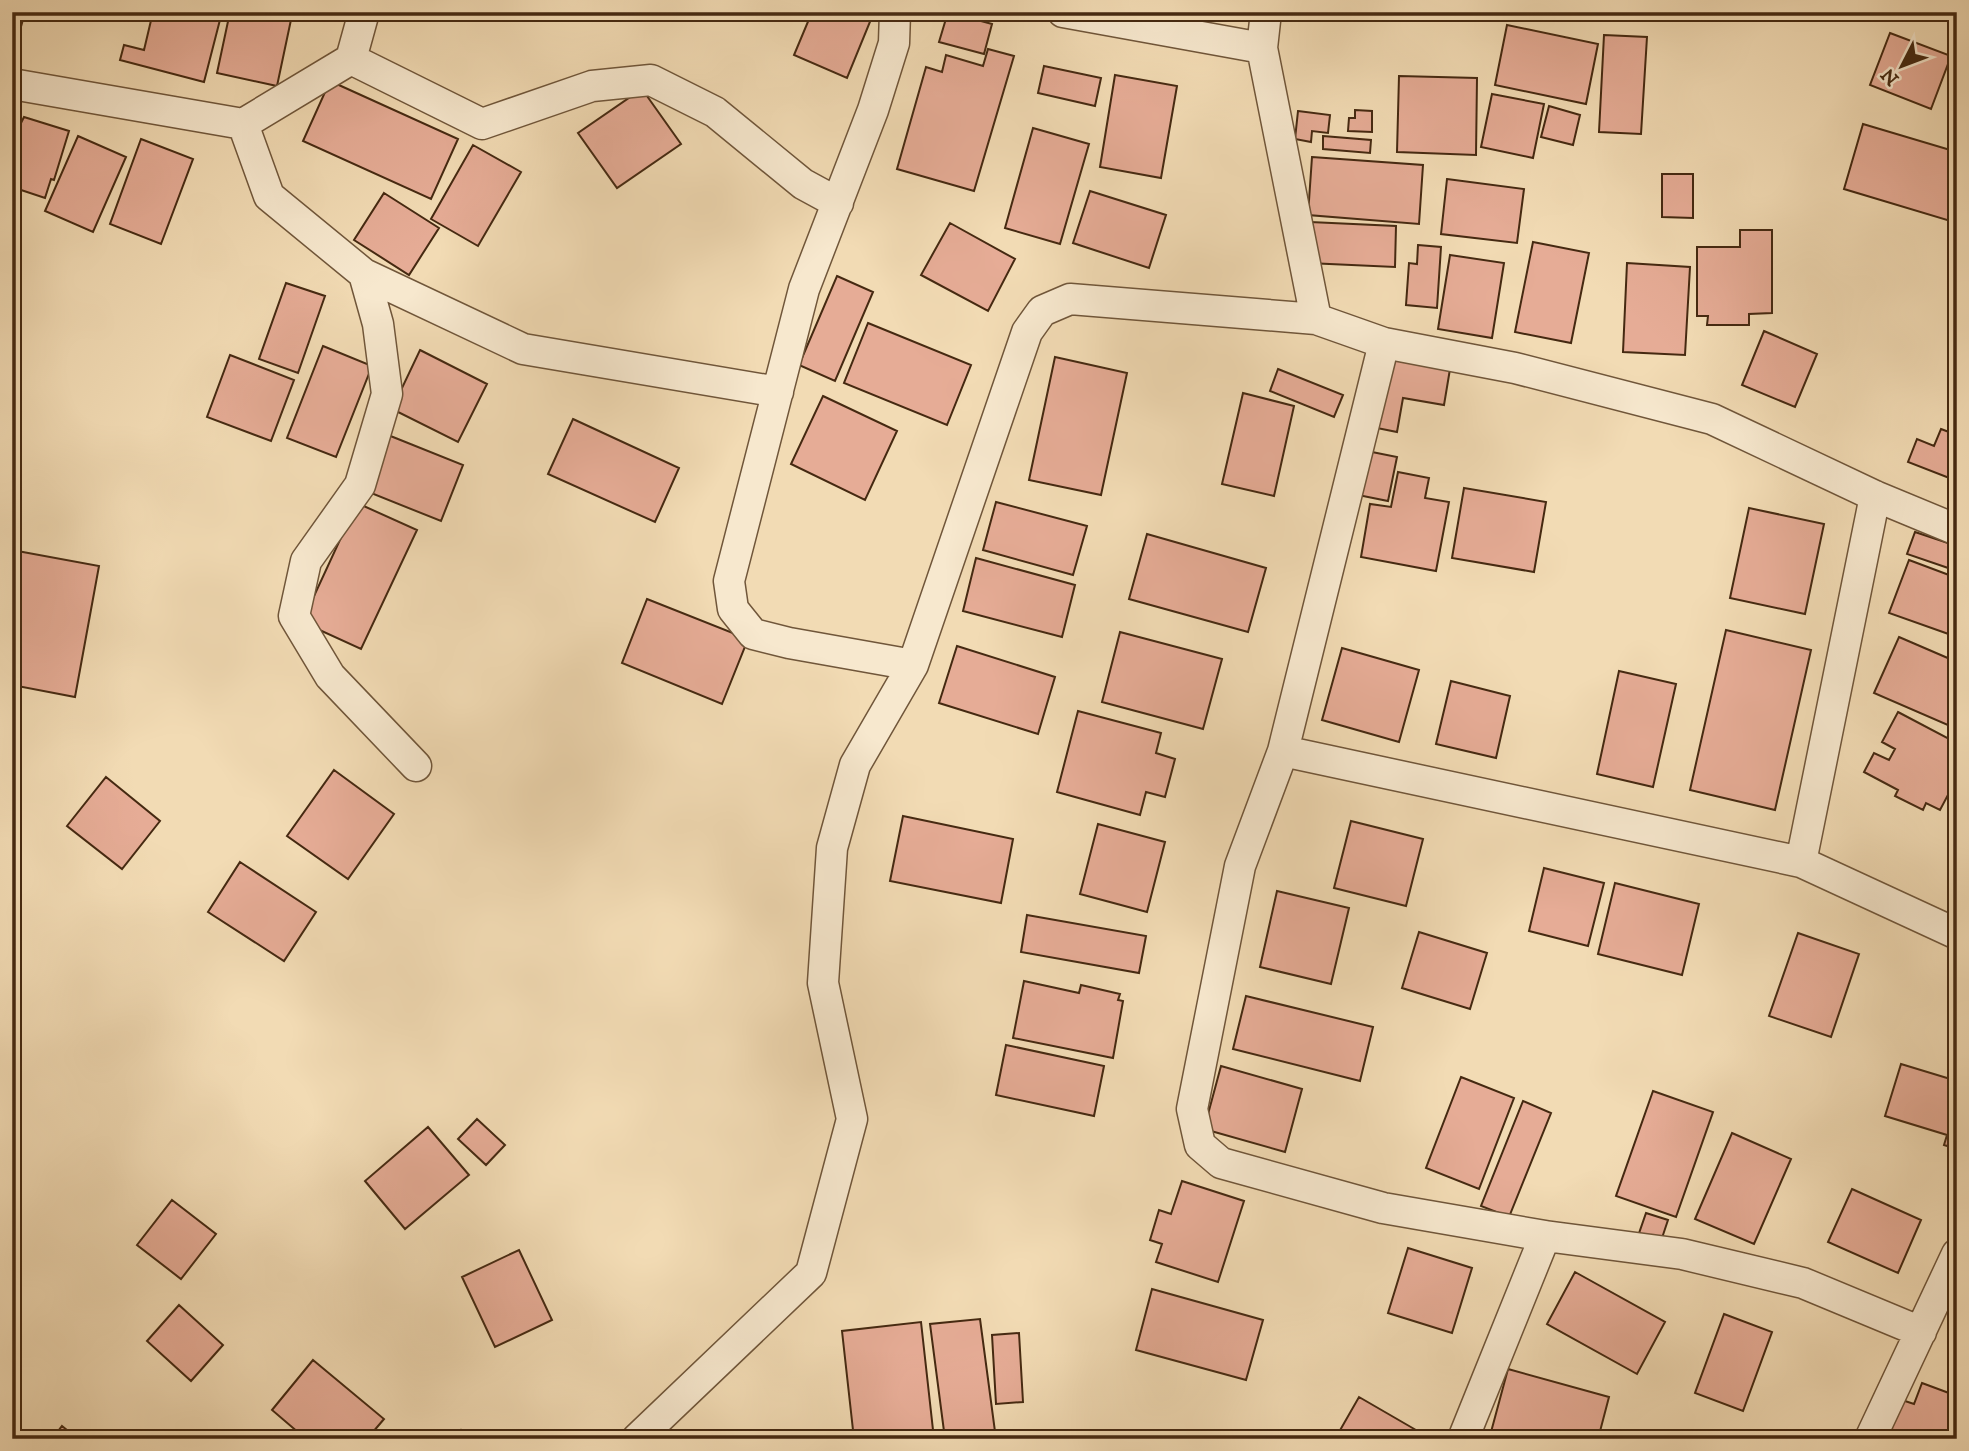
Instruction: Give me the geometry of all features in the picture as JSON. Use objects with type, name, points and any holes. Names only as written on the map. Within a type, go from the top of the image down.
[{"type":"street","points":[[12,84],[243,124],[351,59],[364,12]]},
{"type":"street","points":[[895,12],[894,43],[873,110],[804,289],[729,581],[733,609],[754,634],[789,643],[914,665]]},
{"type":"street","points":[[1063,12],[1262,48]]},
{"type":"street","points":[[1266,12],[1262,48],[1316,320]]},
{"type":"street","points":[[351,59],[482,124],[592,86],[651,80],[715,112],[803,184],[838,203]]},
{"type":"street","points":[[243,124],[269,196],[364,274],[523,349],[778,392]]},
{"type":"street","points":[[364,274],[378,324],[387,394],[360,485],[306,561],[294,616],[330,676],[416,766]]},
{"type":"street","points":[[637,1439],[811,1273],[852,1119],[823,983],[832,848],[855,765],[914,665],[1027,332],[1042,311],[1070,299],[1316,320],[1384,343],[1514,368],[1712,419],[1874,496],[1957,530]]},
{"type":"street","points":[[1384,343],[1283,751],[1240,866],[1192,1109],[1200,1145],[1222,1163],[1383,1208],[1545,1236],[1682,1254],[1803,1283],[1921,1332]]},
{"type":"street","points":[[1801,862],[1874,496]]},
{"type":"street","points":[[1283,751],[1801,862],[1957,934]]},
{"type":"street","points":[[1463,1439],[1545,1236]]},
{"type":"street","points":[[1870,1439],[1957,1254]]},
{"type":"building","points":[[12,12],[25,12],[19,34],[12,32]]},
{"type":"building","points":[[153,12],[222,12],[204,82],[120,60],[124,45],[144,50]]},
{"type":"building","points":[[230,12],[279,12],[292,15],[277,86],[217,73]]},
{"type":"building","points":[[812,12],[874,12],[847,78],[794,55]]},
{"type":"building","points":[[948,12],[992,24],[984,54],[939,42]]},
{"type":"building","points":[[1280,12],[1378,12],[1378,20],[1280,18]]},
{"type":"building","points":[[1507,25],[1598,44],[1586,104],[1495,85]]},
{"type":"building","points":[[1890,33],[1951,56],[1931,109],[1870,85]]},
{"type":"building","points":[[1604,35],[1647,37],[1641,134],[1599,132]]},
{"type":"building","points":[[988,49],[1014,56],[974,191],[897,169],[926,67],[942,72],[946,55],[983,66]]},
{"type":"building","points":[[1044,66],[1101,78],[1095,106],[1038,93]]},
{"type":"building","points":[[1115,75],[1177,86],[1161,178],[1100,167]]},
{"type":"building","points":[[1399,76],[1477,78],[1476,155],[1397,152]]},
{"type":"building","points":[[330,81],[458,139],[431,199],[303,141]]},
{"type":"building","points":[[642,89],[681,144],[617,188],[578,133]]},
{"type":"building","points":[[1492,94],[1544,104],[1533,158],[1481,147]]},
{"type":"building","points":[[1549,106],[1580,115],[1573,145],[1541,137]]},
{"type":"building","points":[[1355,110],[1372,111],[1372,132],[1348,131],[1349,118],[1355,118]]},
{"type":"building","points":[[1298,111],[1330,115],[1328,133],[1312,131],[1311,142],[1295,139]]},
{"type":"building","points":[[24,117],[69,131],[54,180],[51,179],[45,198],[12,187],[12,121],[21,123]]},
{"type":"building","points":[[1863,124],[1957,152],[1957,223],[1844,189]]},
{"type":"building","points":[[1033,128],[1089,144],[1060,244],[1005,228]]},
{"type":"building","points":[[78,136],[126,157],[93,232],[45,211]]},
{"type":"building","points":[[1323,136],[1371,140],[1370,153],[1323,149]]},
{"type":"building","points":[[141,139],[193,159],[161,244],[110,224]]},
{"type":"building","points":[[473,145],[521,172],[478,246],[431,219]]},
{"type":"building","points":[[1312,157],[1423,165],[1419,224],[1308,215]]},
{"type":"building","points":[[1662,174],[1693,174],[1693,218],[1662,217]]},
{"type":"building","points":[[1447,179],[1524,189],[1517,243],[1441,234]]},
{"type":"building","points":[[1090,191],[1166,215],[1149,268],[1073,243]]},
{"type":"building","points":[[384,193],[439,228],[409,275],[354,240]]},
{"type":"building","points":[[1310,222],[1396,226],[1395,267],[1308,263]]},
{"type":"building","points":[[950,223],[1015,259],[988,311],[921,275]]},
{"type":"building","points":[[1740,230],[1772,230],[1772,313],[1749,314],[1749,325],[1707,325],[1708,316],[1697,316],[1697,247],[1740,247]]},
{"type":"building","points":[[1533,242],[1589,253],[1571,343],[1515,332]]},
{"type":"building","points":[[1418,245],[1441,247],[1437,308],[1406,305],[1409,263],[1417,264]]},
{"type":"building","points":[[1450,255],[1504,263],[1492,338],[1438,329]]},
{"type":"building","points":[[1627,263],[1690,267],[1685,355],[1623,352]]},
{"type":"building","points":[[837,276],[873,292],[835,381],[799,365]]},
{"type":"building","points":[[286,283],[325,296],[298,373],[259,359]]},
{"type":"building","points":[[868,323],[971,365],[947,425],[844,383]]},
{"type":"building","points":[[1764,331],[1817,354],[1795,407],[1742,385]]},
{"type":"building","points":[[323,346],[372,366],[336,457],[287,438]]},
{"type":"building","points":[[420,350],[487,384],[458,442],[392,409]]},
{"type":"building","points":[[230,355],[294,380],[271,441],[207,417]]},
{"type":"building","points":[[1055,357],[1127,373],[1101,495],[1029,480]]},
{"type":"building","points":[[1384,358],[1450,369],[1444,405],[1403,398],[1397,432],[1372,427]]},
{"type":"building","points":[[1278,369],[1343,395],[1334,417],[1270,391]]},
{"type":"building","points":[[1243,393],[1294,406],[1274,496],[1222,484]]},
{"type":"building","points":[[823,396],[897,431],[865,500],[791,464]]},
{"type":"building","points":[[573,419],[679,468],[655,522],[548,474]]},
{"type":"building","points":[[1941,429],[1957,435],[1957,481],[1908,462],[1917,439],[1934,446]]},
{"type":"building","points":[[388,435],[463,465],[441,521],[366,491]]},
{"type":"building","points":[[1367,451],[1397,457],[1388,501],[1358,495]]},
{"type":"building","points":[[1398,472],[1429,478],[1425,498],[1449,502],[1436,571],[1361,557],[1370,504],[1391,507]]},
{"type":"building","points":[[1464,488],[1546,502],[1534,572],[1452,558]]},
{"type":"building","points":[[996,502],[1087,526],[1073,575],[983,550]]},
{"type":"building","points":[[357,503],[417,530],[361,649],[302,622]]},
{"type":"building","points":[[1749,508],[1824,524],[1805,614],[1730,598]]},
{"type":"building","points":[[1915,532],[1957,546],[1957,571],[1907,554]]},
{"type":"building","points":[[1147,534],[1266,568],[1248,632],[1129,599]]},
{"type":"building","points":[[12,550],[99,566],[75,697],[12,685]]},
{"type":"building","points":[[976,558],[1075,585],[1062,637],[963,611]]},
{"type":"building","points":[[1909,560],[1957,578],[1957,637],[1889,613]]},
{"type":"building","points":[[647,599],[748,639],[722,704],[622,663]]},
{"type":"building","points":[[1726,630],[1811,650],[1775,810],[1690,790]]},
{"type":"building","points":[[1120,632],[1222,659],[1203,729],[1102,702]]},
{"type":"building","points":[[1899,637],[1957,662],[1957,729],[1874,693]]},
{"type":"building","points":[[957,646],[1055,677],[1038,734],[939,703]]},
{"type":"building","points":[[1342,648],[1419,670],[1399,742],[1322,720]]},
{"type":"building","points":[[1619,671],[1676,684],[1653,787],[1597,774]]},
{"type":"building","points":[[1451,681],[1510,696],[1496,758],[1436,744]]},
{"type":"building","points":[[1078,711],[1161,733],[1156,753],[1175,759],[1165,797],[1146,792],[1140,815],[1057,792]]},
{"type":"building","points":[[1898,712],[1957,743],[1957,778],[1940,810],[1926,803],[1923,810],[1895,796],[1898,790],[1864,772],[1874,753],[1889,760],[1895,749],[1882,742]]},
{"type":"building","points":[[334,770],[394,814],[348,879],[287,836]]},
{"type":"building","points":[[106,777],[160,821],[122,869],[67,826]]},
{"type":"building","points":[[903,816],[1013,839],[1001,903],[890,881]]},
{"type":"building","points":[[1351,821],[1423,839],[1406,906],[1334,888]]},
{"type":"building","points":[[1098,824],[1165,842],[1147,912],[1080,894]]},
{"type":"building","points":[[240,862],[316,912],[284,961],[208,912]]},
{"type":"building","points":[[1544,868],[1604,883],[1588,946],[1529,931]]},
{"type":"building","points":[[1615,883],[1699,904],[1682,975],[1598,954]]},
{"type":"building","points":[[1277,891],[1349,908],[1331,984],[1260,967]]},
{"type":"building","points":[[1027,915],[1146,936],[1139,973],[1021,952]]},
{"type":"building","points":[[1419,932],[1487,953],[1470,1009],[1402,988]]},
{"type":"building","points":[[1798,933],[1859,954],[1831,1037],[1769,1016]]},
{"type":"building","points":[[1024,981],[1079,993],[1081,985],[1120,994],[1118,1000],[1123,1001],[1113,1058],[1013,1038]]},
{"type":"building","points":[[1246,996],[1373,1027],[1360,1081],[1233,1049]]},
{"type":"building","points":[[1006,1045],[1104,1066],[1094,1116],[996,1095]]},
{"type":"building","points":[[1901,1064],[1957,1081],[1957,1149],[1944,1145],[1947,1135],[1885,1116]]},
{"type":"building","points":[[1221,1066],[1302,1089],[1285,1152],[1204,1129]]},
{"type":"building","points":[[1461,1077],[1514,1098],[1479,1189],[1426,1168]]},
{"type":"building","points":[[1653,1091],[1713,1112],[1676,1217],[1616,1196]]},
{"type":"building","points":[[1523,1101],[1551,1113],[1509,1217],[1481,1206]]},
{"type":"building","points":[[477,1119],[505,1145],[486,1165],[458,1139]]},
{"type":"building","points":[[428,1127],[469,1175],[405,1229],[365,1181]]},
{"type":"building","points":[[1732,1133],[1791,1159],[1754,1244],[1695,1219]]},
{"type":"building","points":[[1182,1181],[1244,1201],[1218,1282],[1156,1262],[1162,1244],[1150,1240],[1159,1210],[1171,1214]]},
{"type":"building","points":[[1852,1189],[1921,1220],[1898,1273],[1828,1242]]},
{"type":"building","points":[[172,1200],[216,1234],[181,1279],[137,1245]]},
{"type":"building","points":[[1646,1213],[1668,1220],[1658,1250],[1636,1242]]},
{"type":"building","points":[[1408,1248],[1472,1268],[1452,1333],[1388,1313]]},
{"type":"building","points":[[519,1250],[552,1320],[495,1347],[462,1277]]},
{"type":"building","points":[[1575,1272],[1665,1322],[1637,1374],[1547,1324]]},
{"type":"building","points":[[1152,1289],[1263,1320],[1246,1380],[1136,1350]]},
{"type":"building","points":[[179,1305],[223,1345],[191,1381],[147,1341]]},
{"type":"building","points":[[1724,1314],[1772,1332],[1743,1411],[1695,1393]]},
{"type":"building","points":[[980,1319],[996,1439],[945,1439],[930,1324]]},
{"type":"building","points":[[921,1322],[934,1439],[854,1439],[842,1331]]},
{"type":"building","points":[[1019,1333],[1023,1402],[996,1404],[992,1335]]},
{"type":"building","points":[[313,1360],[384,1419],[367,1439],[306,1439],[272,1410]]},
{"type":"building","points":[[1508,1369],[1609,1397],[1598,1439],[1514,1439],[1491,1432]]},
{"type":"building","points":[[1922,1383],[1957,1396],[1957,1439],[1904,1439],[1905,1435],[1891,1429],[1902,1400],[1914,1404]]},
{"type":"building","points":[[1359,1397],[1416,1430],[1411,1439],[1335,1439]]},
{"type":"building","points":[[62,1426],[78,1439],[52,1439]]},
{"type":"building","points":[[461,1430],[470,1439],[452,1439]]},
{"type":"building","points":[[1161,1431],[1200,1439],[1159,1439]]},
{"type":"building","points":[[1097,1434],[1145,1437],[1145,1439],[1096,1439]]}]
